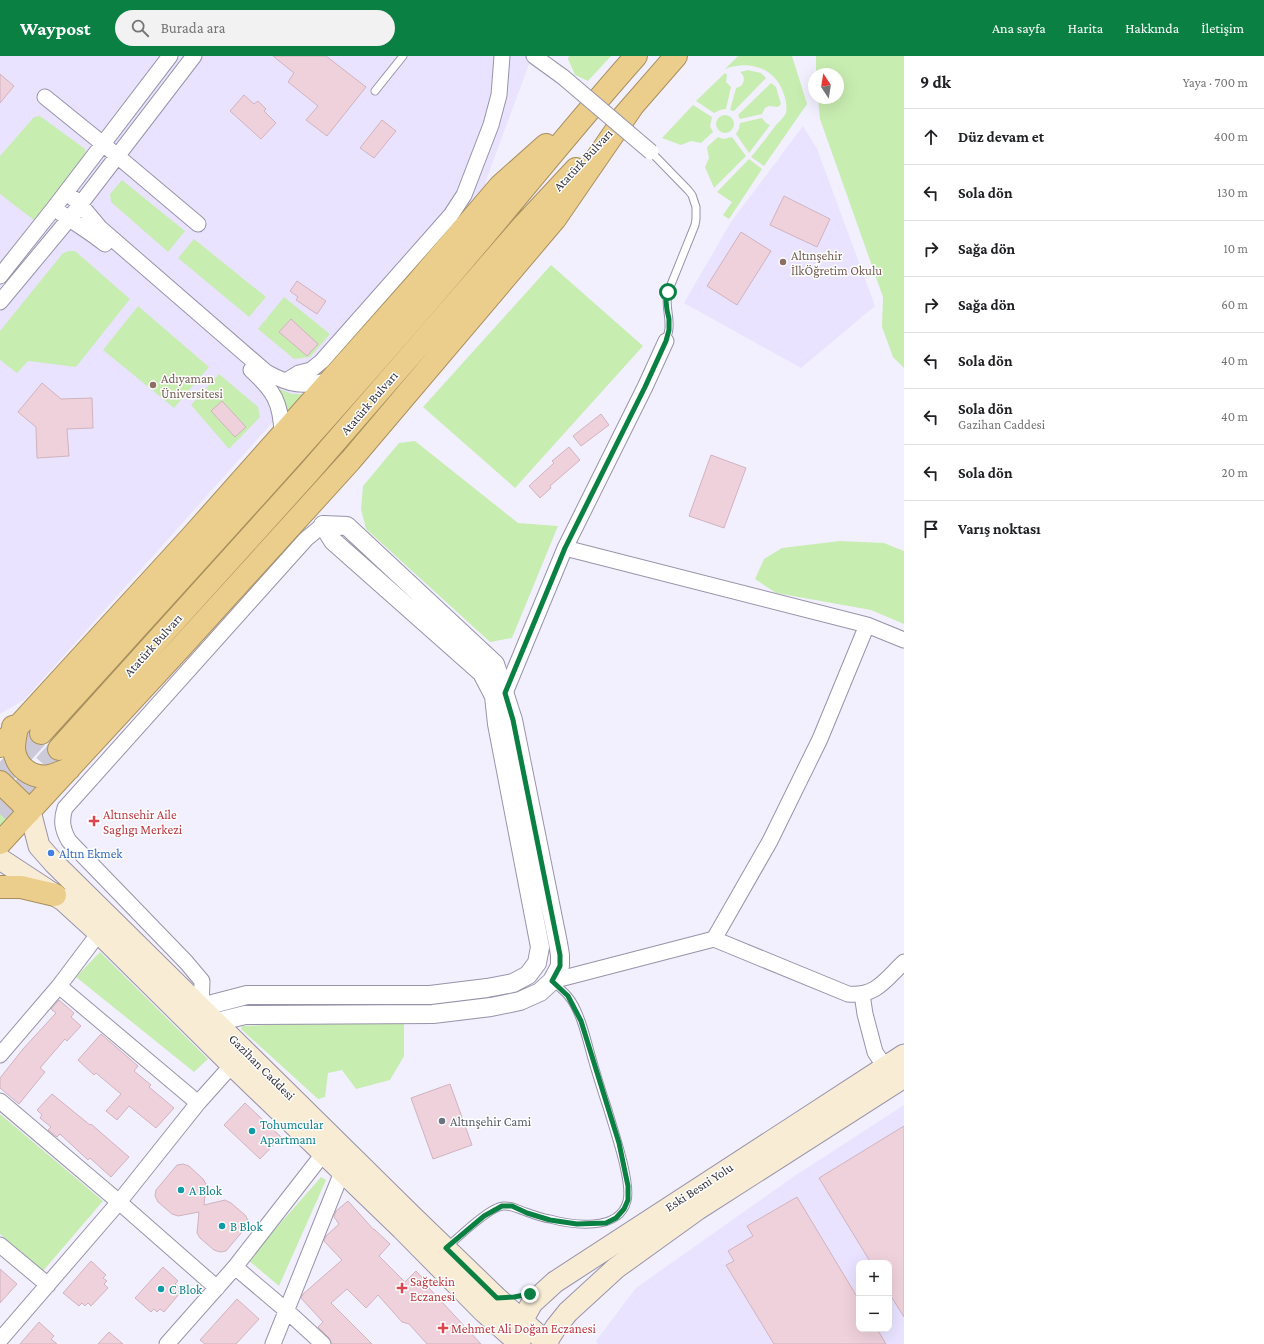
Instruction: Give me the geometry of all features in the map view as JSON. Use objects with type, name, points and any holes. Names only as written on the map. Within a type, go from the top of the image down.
[{"type":"highway","name":"Atatürk Bulvarı","points":[[41,733],[292,456],[450,277],[608,87],[636,56]]},
{"type":"highway","name":"Atatürk Bulvarı","points":[[59,749],[315,465],[522,227],[632,107],[676,56]]},
{"type":"highway","points":[[0,746],[8,727],[172,558],[417,283],[500,186],[608,87]]},
{"type":"highway","points":[[0,843],[193,634],[355,455],[555,219],[632,107]]},
{"type":"highway","points":[[8,727],[18,762],[24,769],[35,775],[44,776],[53,775],[69,769]]},
{"type":"highway","points":[[0,782],[30,810]]},
{"type":"highway","points":[[0,887],[21,887],[55,895]]},
{"type":"main road","name":"Gazihan Caddesi","points":[[30,810],[39,846],[45,854],[497,1298],[516,1337]]},
{"type":"main road","name":"Gazihan Caddesi","points":[[0,859],[64,901],[100,932],[232,1064],[402,1229],[484,1312],[516,1337],[546,1344]]},
{"type":"main road","name":"Eski Besni Yolu","points":[[516,1337],[532,1302],[555,1282],[904,1055]]},
{"type":"main road","name":"Eski Besni Yolu","points":[[546,1344],[568,1312],[616,1268],[698,1209],[904,1077]]},
{"type":"main road","points":[[497,1298],[526,1295],[555,1282]]},
{"type":"street","points":[[0,276],[170,56]]},
{"type":"street","points":[[0,302],[69,219],[194,56]]},
{"type":"street","points":[[286,381],[299,373],[311,370],[322,361],[451,215],[464,195],[492,125],[499,95],[502,56]]},
{"type":"street","points":[[534,56],[563,78],[651,152]]},
{"type":"street","points":[[45,97],[198,224]]},
{"type":"street","points":[[66,192],[80,204],[100,228],[266,372],[286,381],[300,385],[314,384],[330,380]]},
{"type":"street","points":[[54,208],[93,234],[266,383],[277,400],[282,419],[282,434]]},
{"type":"street","points":[[217,1022],[245,1014],[433,1014],[491,1007],[520,1001],[540,992],[552,981],[560,966],[560,955],[513,720],[499,695],[482,673],[333,541],[323,525],[306,539],[139,724],[66,808],[62,816],[64,833],[69,841],[186,962],[202,981],[201,1007],[247,995],[430,995],[487,988],[513,982],[528,975],[537,963],[540,947],[497,724],[499,695],[565,548],[645,387],[666,341]]},
{"type":"street","points":[[565,548],[867,625],[904,640]]},
{"type":"street","points":[[714,940],[770,841],[820,739],[867,625]]},
{"type":"street","points":[[0,1055],[59,986],[100,932]]},
{"type":"street","points":[[552,981],[714,940],[848,994],[862,994],[875,990],[904,962]]},
{"type":"street","points":[[59,986],[198,1103]]},
{"type":"street","points":[[862,994],[864,1014],[875,1052],[885,1067]]},
{"type":"street","points":[[0,1340],[119,1202],[198,1103],[232,1064]]},
{"type":"street","points":[[0,1102],[119,1202],[217,1288]]},
{"type":"street","points":[[166,1344],[235,1267],[324,1154]]},
{"type":"street","points":[[273,1344],[342,1172]]},
{"type":"street","points":[[0,1245],[48,1285]]},
{"type":"street","points":[[235,1267],[323,1344]]},
{"type":"lane","points":[[375,91],[403,56]]},
{"type":"lane","points":[[651,152],[692,195],[697,213],[695,225],[668,292],[666,301],[669,330],[666,341]]},
{"type":"lane","points":[[446,1248],[484,1216],[502,1206],[512,1206],[527,1213],[550,1220],[577,1224],[606,1223],[616,1218],[624,1209],[628,1200],[628,1186],[619,1143],[581,1021],[568,996],[552,981]]},
{"type":"shaded area","name":"Adıyaman Üniversitesi","points":[[0,56],[532,56],[484,186],[24,700],[0,714]]},
{"type":"shaded area","name":"Altınşehir İlkÖğretim Okulu","points":[[803,126],[817,149],[875,306],[801,368],[684,303],[731,222]]},
{"type":"shaded area","points":[[904,1105],[904,1344],[598,1344],[596,1341],[636,1288],[793,1177]]},
{"type":"green space","points":[[569,56],[611,56],[588,81],[575,75],[568,59]]},
{"type":"green space","points":[[738,56],[792,56],[807,104],[764,166],[751,157],[785,115],[786,100],[779,83],[767,71],[742,65],[725,69]]},
{"type":"green space","points":[[816,56],[904,56],[904,368],[893,357],[882,327],[883,297],[820,119],[819,104],[844,104],[844,68],[816,68]]},
{"type":"green space","points":[[748,70],[761,73],[766,78],[734,111],[730,110],[736,88],[741,86],[744,80],[743,75],[740,72]]},
{"type":"green space","points":[[725,73],[727,75],[726,82],[731,87],[726,109],[714,113],[696,101]]},
{"type":"green space","points":[[771,83],[776,87],[781,104],[778,107],[769,106],[765,108],[762,114],[740,119],[738,115]]},
{"type":"green space","points":[[693,105],[712,117],[710,126],[713,132],[701,143],[691,141],[681,145],[662,138]]},
{"type":"green space","points":[[725,115],[731,118],[734,124],[731,130],[725,133],[719,130],[716,124],[719,118]]},
{"type":"green space","points":[[40,116],[85,149],[86,154],[34,220],[0,194],[0,156],[34,117]]},
{"type":"green space","points":[[762,118],[770,125],[749,153],[736,134],[740,123]]},
{"type":"green space","points":[[718,137],[723,139],[732,137],[746,156],[714,188],[705,167],[709,158],[707,147]]},
{"type":"green space","points":[[749,159],[762,169],[729,219],[723,215],[732,202],[717,192]]},
{"type":"green space","points":[[122,180],[185,231],[168,252],[111,202],[110,194]]},
{"type":"green space","points":[[194,239],[266,297],[249,317],[178,258]]},
{"type":"green space","points":[[75,251],[130,299],[76,367],[28,361],[17,373],[0,360],[0,331],[63,253]]},
{"type":"green space","points":[[551,265],[643,346],[515,488],[423,407]]},
{"type":"green space","points":[[284,297],[330,334],[310,357],[294,359],[258,329]]},
{"type":"green space","points":[[138,306],[209,367],[174,408],[103,350]]},
{"type":"green space","points":[[219,374],[258,407],[260,417],[229,449],[191,405]]},
{"type":"green space","points":[[277,388],[292,394],[310,394],[287,418]]},
{"type":"green space","points":[[415,441],[518,523],[558,526],[512,638],[490,642],[366,529],[361,509],[363,486],[399,443]]},
{"type":"green space","points":[[840,541],[884,543],[904,551],[904,624],[871,610],[776,593],[755,579],[764,559],[782,548]]},
{"type":"green space","points":[[0,797],[7,809],[7,818],[0,830]]},
{"type":"green space","points":[[100,952],[208,1059],[194,1072],[76,977]]},
{"type":"green space","points":[[404,1020],[404,1056],[390,1080],[356,1089],[342,1070],[328,1073],[325,1097],[318,1099],[241,1029],[242,1026]]},
{"type":"green space","points":[[0,1114],[103,1201],[43,1271],[0,1234]]},
{"type":"green space","points":[[321,1177],[326,1180],[279,1286],[248,1260]]},
{"type":"building","points":[[273,56],[326,56],[366,87],[327,136],[306,120],[318,106],[288,82],[294,73]]},
{"type":"building","points":[[0,74],[14,86],[0,103]]},
{"type":"building","points":[[244,95],[254,104],[258,101],[266,109],[264,111],[276,123],[261,139],[230,111]]},
{"type":"building","points":[[382,120],[396,131],[374,158],[360,148]]},
{"type":"building","points":[[784,196],[830,219],[817,247],[770,225]]},
{"type":"building","points":[[741,232],[771,251],[737,305],[707,286]]},
{"type":"building","points":[[297,281],[326,301],[317,314],[296,300],[298,297],[290,291]]},
{"type":"building","points":[[291,319],[318,344],[307,356],[279,332]]},
{"type":"building","points":[[42,383],[61,399],[92,398],[93,428],[67,429],[69,456],[37,458],[36,427],[18,412]]},
{"type":"building","points":[[222,401],[246,427],[235,437],[211,411]]},
{"type":"building","points":[[601,414],[609,425],[581,446],[573,436]]},
{"type":"building","points":[[569,447],[580,460],[550,486],[551,488],[540,498],[529,486],[554,463],[552,461]]},
{"type":"building","points":[[711,455],[746,468],[724,528],[689,516]]},
{"type":"building","points":[[59,1000],[74,1013],[71,1017],[81,1026],[67,1041],[65,1039],[40,1068],[45,1072],[19,1104],[0,1088],[0,1078],[23,1049],[56,1013],[51,1009]]},
{"type":"building","points":[[101,1034],[138,1066],[134,1071],[151,1085],[149,1087],[174,1108],[156,1128],[129,1106],[117,1120],[106,1111],[121,1094],[96,1073],[94,1075],[78,1060]]},
{"type":"building","name":"Altınşehir Cami","points":[[450,1084],[472,1145],[433,1159],[411,1098]]},
{"type":"building","points":[[52,1094],[90,1125],[91,1124],[129,1157],[111,1177],[90,1158],[88,1160],[60,1134],[57,1137],[48,1130],[51,1127],[40,1118],[42,1115],[37,1110]]},
{"type":"building","name":"Tohumcular Apartmanı","points":[[245,1103],[281,1137],[260,1159],[224,1125]]},
{"type":"building","points":[[904,1126],[904,1317],[892,1298],[892,1260],[869,1260],[819,1178]]},
{"type":"building","points":[[183,1164],[189,1166],[203,1179],[206,1184],[204,1205],[225,1200],[245,1215],[248,1220],[247,1226],[226,1251],[220,1252],[214,1250],[200,1238],[197,1233],[199,1212],[178,1216],[172,1214],[158,1202],[155,1196],[156,1190],[177,1165]]},
{"type":"building","points":[[797,1197],[856,1295],[856,1332],[879,1332],[886,1344],[774,1344],[726,1265],[734,1261],[728,1251],[753,1236],[747,1226]]},
{"type":"building","points":[[348,1201],[374,1230],[390,1244],[379,1256],[405,1282],[416,1271],[429,1285],[428,1287],[481,1344],[427,1344],[409,1324],[402,1322],[378,1295],[366,1308],[347,1289],[331,1303],[372,1344],[332,1344],[329,1338],[318,1327],[323,1322],[301,1298],[303,1294],[342,1260],[324,1241],[326,1236],[339,1224],[334,1217],[336,1211]]},
{"type":"building","points":[[91,1261],[106,1275],[103,1278],[107,1281],[104,1284],[108,1288],[91,1306],[88,1303],[85,1306],[82,1303],[79,1306],[63,1293]]},
{"type":"building","name":"C Blok","points":[[163,1267],[178,1281],[175,1284],[179,1287],[176,1290],[180,1293],[164,1312],[160,1309],[157,1312],[154,1309],[151,1312],[135,1298]]},
{"type":"building","points":[[0,1269],[17,1284],[0,1303]]},
{"type":"building","points":[[237,1299],[259,1319],[236,1344],[205,1344],[200,1340]]},
{"type":"building","points":[[39,1322],[54,1336],[51,1339],[57,1344],[20,1344]]},
{"type":"building","points":[[109,1332],[123,1344],[98,1344]]},
{"type":"tunnel","points":[[0,778],[41,733]]},
{"type":"tunnel","points":[[0,814],[59,749]]},
{"type":"place","name":"Altınşehir İlkÖğretim Okulu","points":[[783,262]]},
{"type":"place","name":"Adıyaman Üniversitesi","points":[[153,385]]},
{"type":"place","name":"Altınsehir Aile Saglıgı Merkezi","points":[[94,821]]},
{"type":"place","name":"Altın Ekmek","points":[[51,853]]},
{"type":"place","name":"Altınşehir Cami","points":[[442,1121]]},
{"type":"place","name":"Tohumcular Apartmanı","points":[[252,1131]]},
{"type":"place","name":"A Blok","points":[[181,1190]]},
{"type":"place","name":"B Blok","points":[[222,1226]]},
{"type":"place","name":"Sağtekin Eczanesi","points":[[402,1288]]},
{"type":"place","name":"C Blok","points":[[161,1289]]},
{"type":"place","name":"Mehmet Ali Doğan Eczanesi","points":[[443,1328]]},
{"type":"route","points":[[530,1294],[497,1298],[446,1248],[473,1224],[494,1209],[502,1206],[512,1206],[527,1213],[550,1220],[577,1224],[606,1223],[616,1218],[624,1209],[628,1200],[628,1186],[619,1143],[599,1083],[581,1021],[568,996],[552,981],[560,966],[560,955],[513,720],[505,693],[565,548],[645,387],[666,341],[669,330],[666,301],[668,292]]}]
